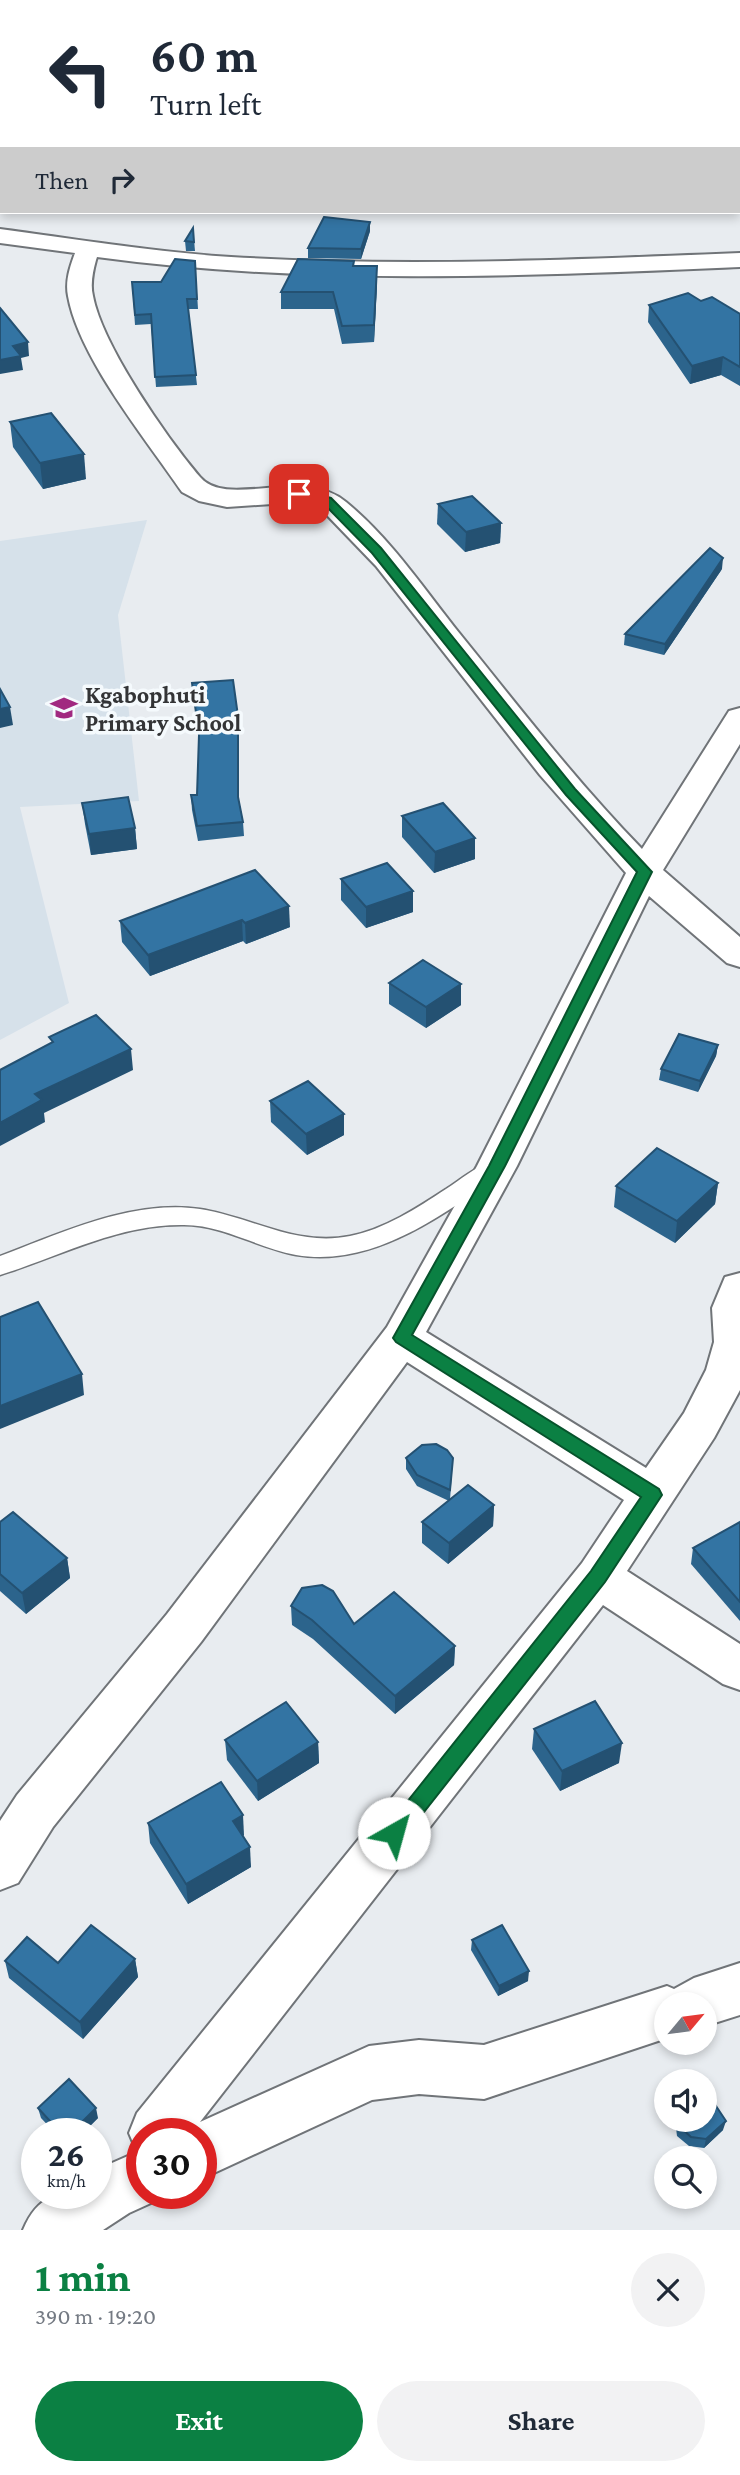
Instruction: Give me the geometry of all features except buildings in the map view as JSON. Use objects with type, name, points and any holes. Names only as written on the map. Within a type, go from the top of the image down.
[{"type":"street","points":[[0,236],[230,264],[290,266],[576,267],[740,260]]},
{"type":"street","points":[[89,248],[80,270],[80,296],[91,334],[192,486],[216,499],[299,494],[327,500],[335,506],[377,550],[570,792],[645,872],[740,955]]},
{"type":"street","points":[[0,1866],[35,1811],[184,1628],[402,1338],[497,1166],[645,872],[740,718]]},
{"type":"street","points":[[169,2118],[598,1577],[696,1431],[725,1372],[735,1347],[731,1311],[740,1288]]},
{"type":"street","points":[[402,1338],[652,1495]]},
{"type":"street","points":[[598,1577],[740,1669]]},
{"type":"street","points":[[718,1996],[740,1989]]},
{"type":"street","points":[[217,2144],[369,2073],[419,2067],[484,2072],[654,2016]]},
{"type":"street","points":[[52,2230],[126,2178]]},
{"type":"lane","points":[[0,1266],[107,1227],[184,1216],[219,1221],[299,1246],[326,1248],[373,1239],[429,1212],[497,1166]]},
{"type":"shaded area","name":"Kgabophuti Primary School","points":[[147,520],[118,615],[139,801],[20,807],[69,1003],[0,1040],[0,541]]},
{"type":"place","name":"Kgabophuti Primary School","points":[[64,708]]},
{"type":"route","points":[[299,494],[327,500],[377,550],[570,792],[645,872],[497,1166],[402,1338],[652,1495],[598,1577],[394,1833]]}]
